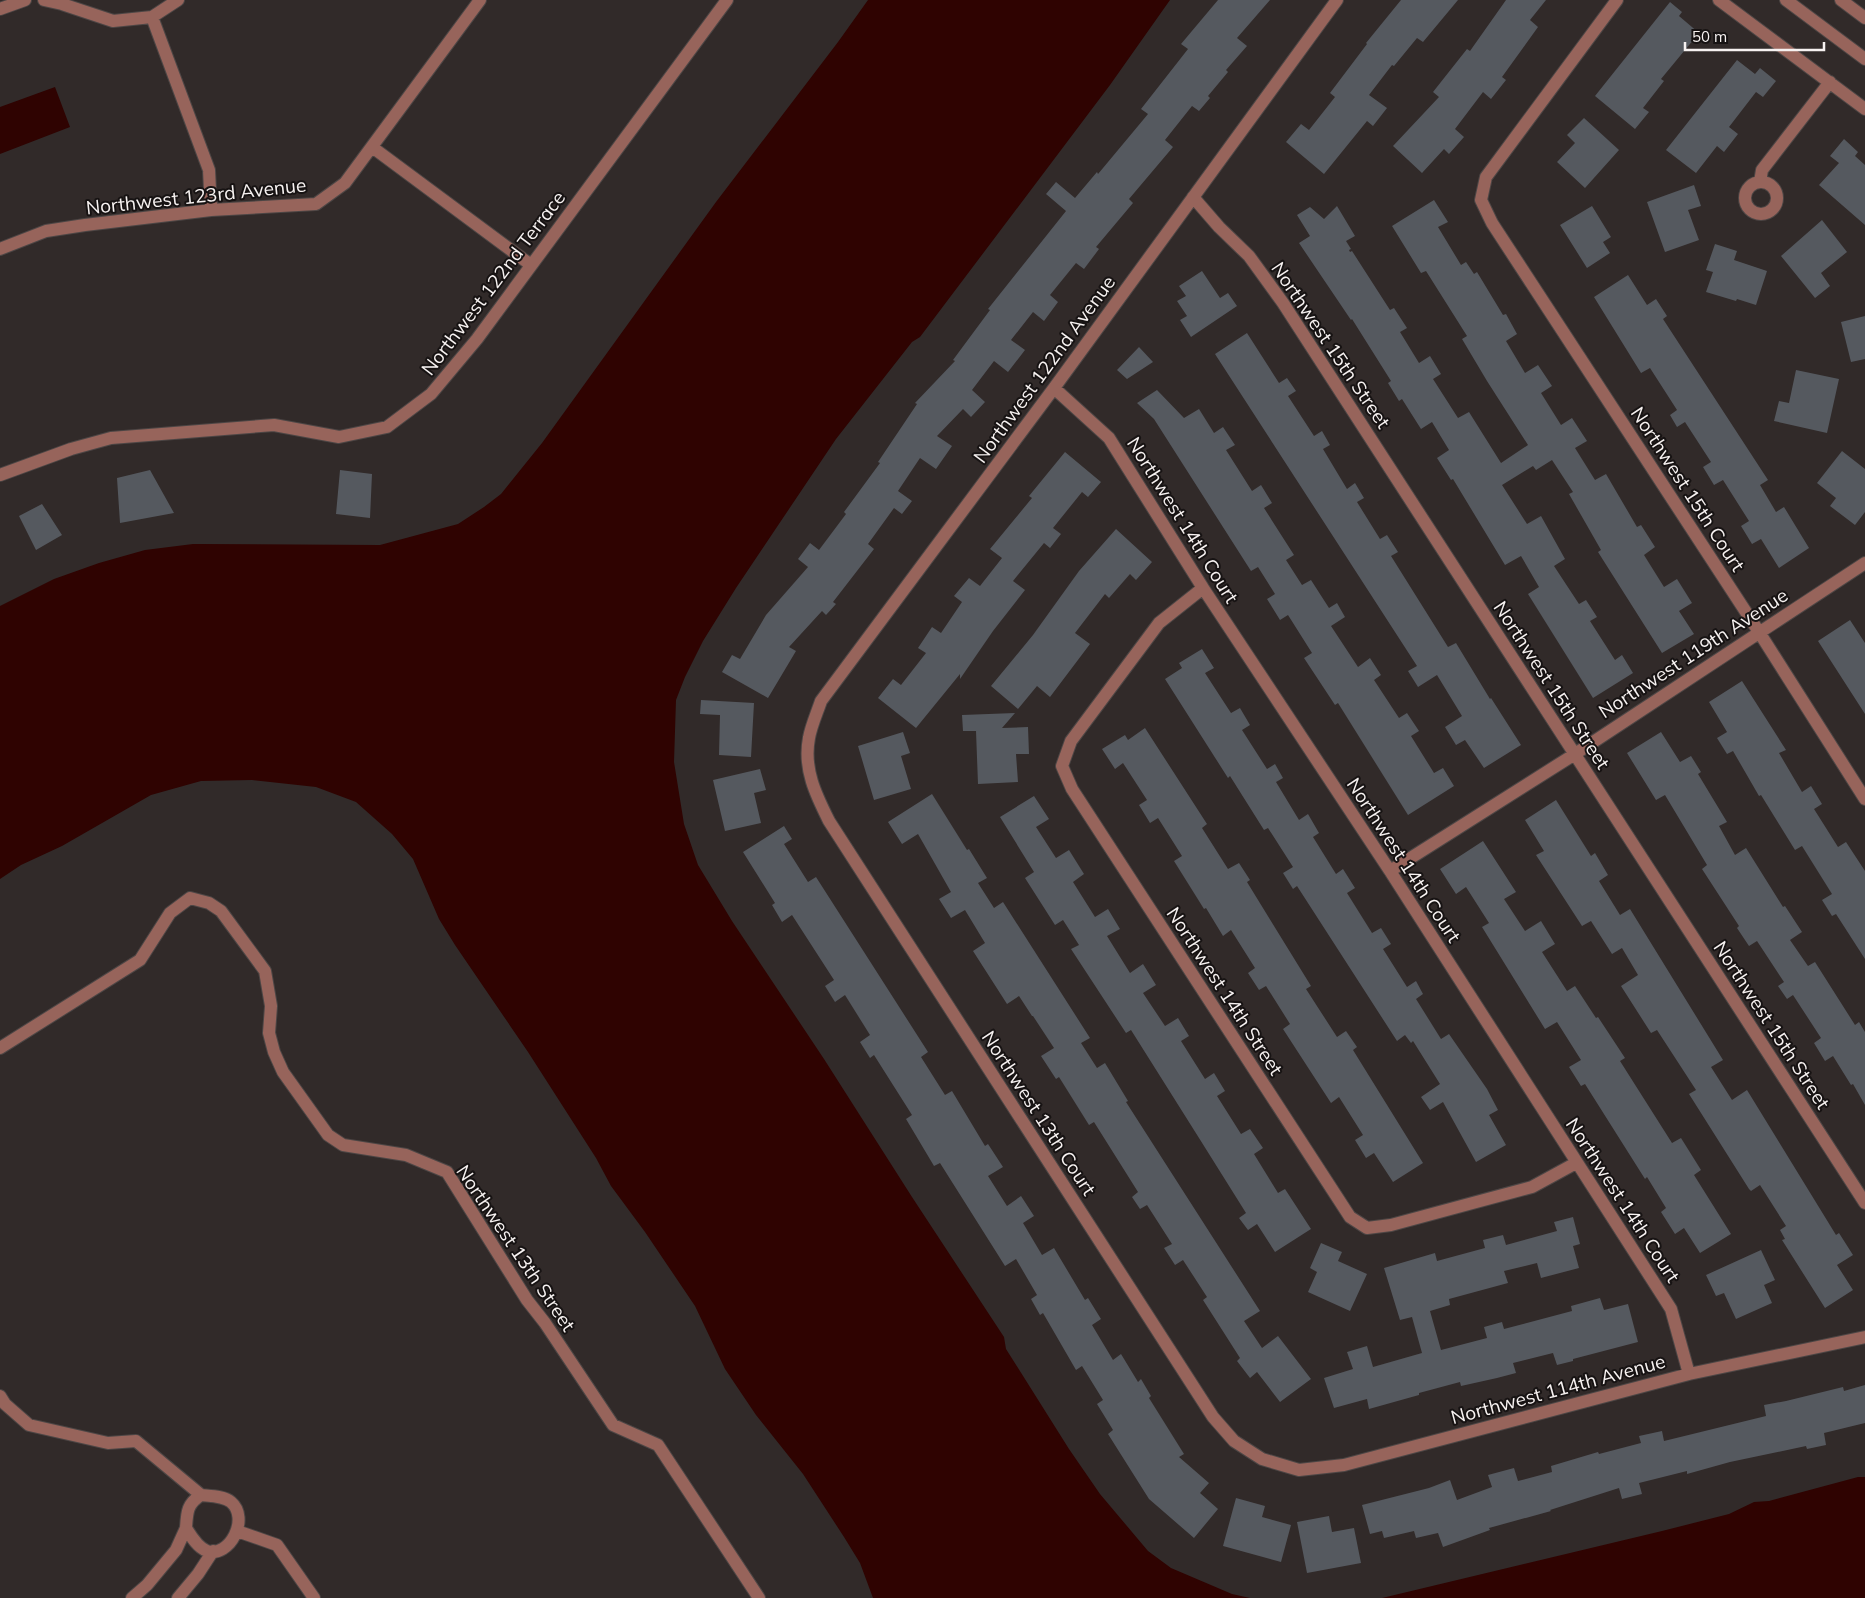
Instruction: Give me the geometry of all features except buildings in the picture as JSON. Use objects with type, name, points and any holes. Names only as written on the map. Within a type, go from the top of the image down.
[{"type":"street","points":[[0,9],[25,0]]},
{"type":"street","points":[[44,0],[62,4],[113,22],[152,17],[178,0]]},
{"type":"street","name":"Northwest 123rd Avenue","points":[[0,249],[46,231],[211,210],[316,204],[345,183],[480,0]]},
{"type":"street","name":"Northwest 122nd Terrace","points":[[0,475],[71,449],[111,438],[274,425],[339,436],[387,427],[431,394],[477,339],[727,0]]},
{"type":"street","name":"Northwest 122nd Avenue","points":[[808,770],[808,739],[821,701],[1054,388],[1337,0]]},
{"type":"street","name":"Northwest 15th Court","points":[[1617,0],[1486,177],[1481,200],[1492,223],[1759,632],[1865,799]]},
{"type":"street","points":[[1720,0],[1865,109]]},
{"type":"street","points":[[1786,0],[1865,59]]},
{"type":"street","points":[[1841,0],[1865,18]]},
{"type":"street","points":[[152,17],[209,170],[211,210]]},
{"type":"street","points":[[1760,182],[1762,170],[1830,82]]},
{"type":"street","points":[[372,147],[531,265]]},
{"type":"street","name":"Northwest 15th Street","points":[[1193,197],[1219,227],[1249,256],[1283,303],[1865,1204]]},
{"type":"street","name":"Northwest 14th Court","points":[[1054,388],[1109,438],[1203,588],[1390,871],[1671,1309],[1689,1374]]},
{"type":"street","name":"Northwest 119th Avenue","points":[[1390,871],[1574,754],[1865,563]]},
{"type":"street","name":"Northwest 14th Street","points":[[1203,588],[1159,622],[1071,741],[1062,766],[1072,789],[1350,1217],[1367,1228],[1391,1225],[1532,1188],[1576,1163]]},
{"type":"street","name":"Northwest 13th Court","points":[[808,770],[816,795],[829,821],[1213,1417],[1234,1441],[1262,1459]]},
{"type":"street","name":"Northwest 13th Street","points":[[0,1048],[140,960],[170,913],[190,898],[210,902],[221,911],[265,972],[271,1006],[269,1033],[274,1052],[283,1072],[328,1135],[343,1145],[406,1155],[447,1172],[527,1300],[545,1323],[613,1425],[658,1445],[758,1598]]},
{"type":"street","name":"Northwest 114th Avenue","points":[[1262,1459],[1299,1470],[1344,1465],[1689,1374],[1865,1336]]},
{"type":"street","points":[[0,1396],[5,1404],[29,1425],[108,1443],[136,1441],[201,1495],[219,1497],[232,1502],[238,1513],[237,1531],[234,1539],[225,1547],[213,1551],[206,1550],[198,1544],[186,1528]]},
{"type":"street","points":[[132,1598],[147,1585],[176,1550],[186,1528],[187,1513],[191,1501],[201,1495]]},
{"type":"street","points":[[237,1531],[277,1545],[314,1598]]},
{"type":"street","points":[[178,1598],[198,1574],[213,1551]]},
{"type":"shaded area","points":[[868,0],[1170,0],[1110,85],[920,337],[912,342],[836,439],[736,588],[703,641],[676,700],[674,762],[684,824],[698,865],[732,921],[1004,1337],[1006,1349],[1069,1449],[1100,1494],[1148,1551],[1171,1568],[1232,1594],[1250,1598],[873,1598],[860,1563],[844,1537],[803,1474],[756,1415],[725,1369],[695,1306],[611,1186],[596,1158],[528,1052],[455,945],[439,919],[413,859],[392,834],[356,802],[316,787],[252,780],[201,781],[151,795],[62,846],[21,865],[0,879],[0,606],[54,579],[99,563],[145,550],[193,544],[380,545],[458,524],[484,507],[501,494],[542,443],[716,202]]},
{"type":"shaded area","points":[[55,87],[70,127],[0,154],[0,107]]},
{"type":"shaded area","points":[[1858,1477],[1865,1477],[1865,1598],[1382,1598],[1729,1514],[1754,1502],[1769,1501]]}]
